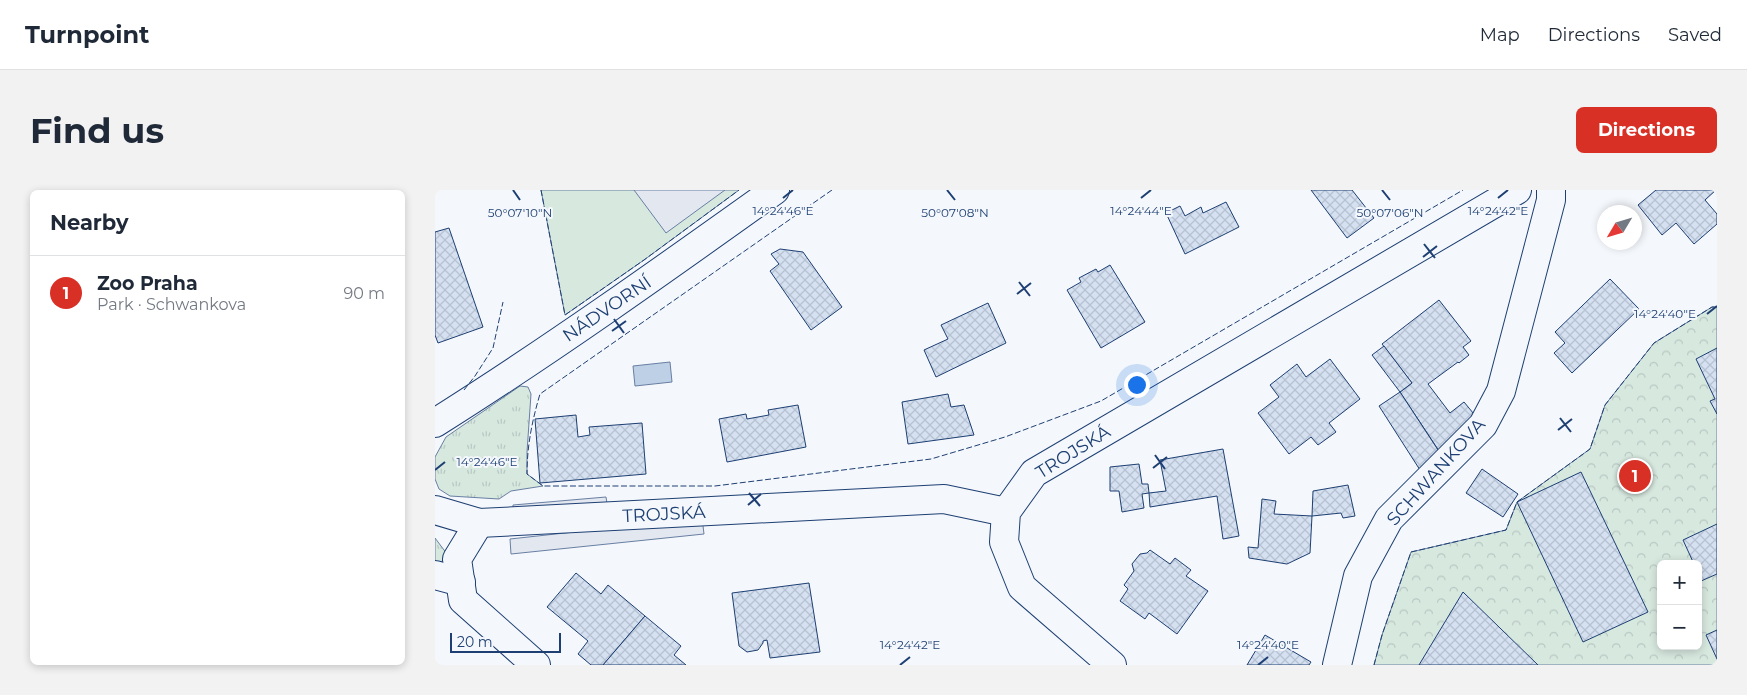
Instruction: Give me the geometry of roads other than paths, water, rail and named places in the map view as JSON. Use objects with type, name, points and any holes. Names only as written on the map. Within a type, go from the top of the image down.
[{"type":"street","name":"NÁDVORNÍ","points":[[435,423],[655,276],[775,190]]},
{"type":"street","name":"TROJSKÁ","points":[[435,510],[479,523],[944,499],[1006,512],[1034,473],[1517,190]]},
{"type":"street","name":"SCHWANKOVA","points":[[1337,665],[1358,576],[1389,519],[1483,425],[1501,391],[1551,200],[1551,190]]},
{"type":"street","points":[[1006,512],[1004,542],[1022,587],[1112,665]]},
{"type":"street","points":[[479,523],[457,559],[463,600],[536,665]]},
{"type":"street","points":[[435,575],[461,582]]},
{"type":"water","points":[[670,362],[672,382],[635,386],[633,366]]},
{"type":"place","name":"Zoo Praha","points":[[1635,476]]}]
